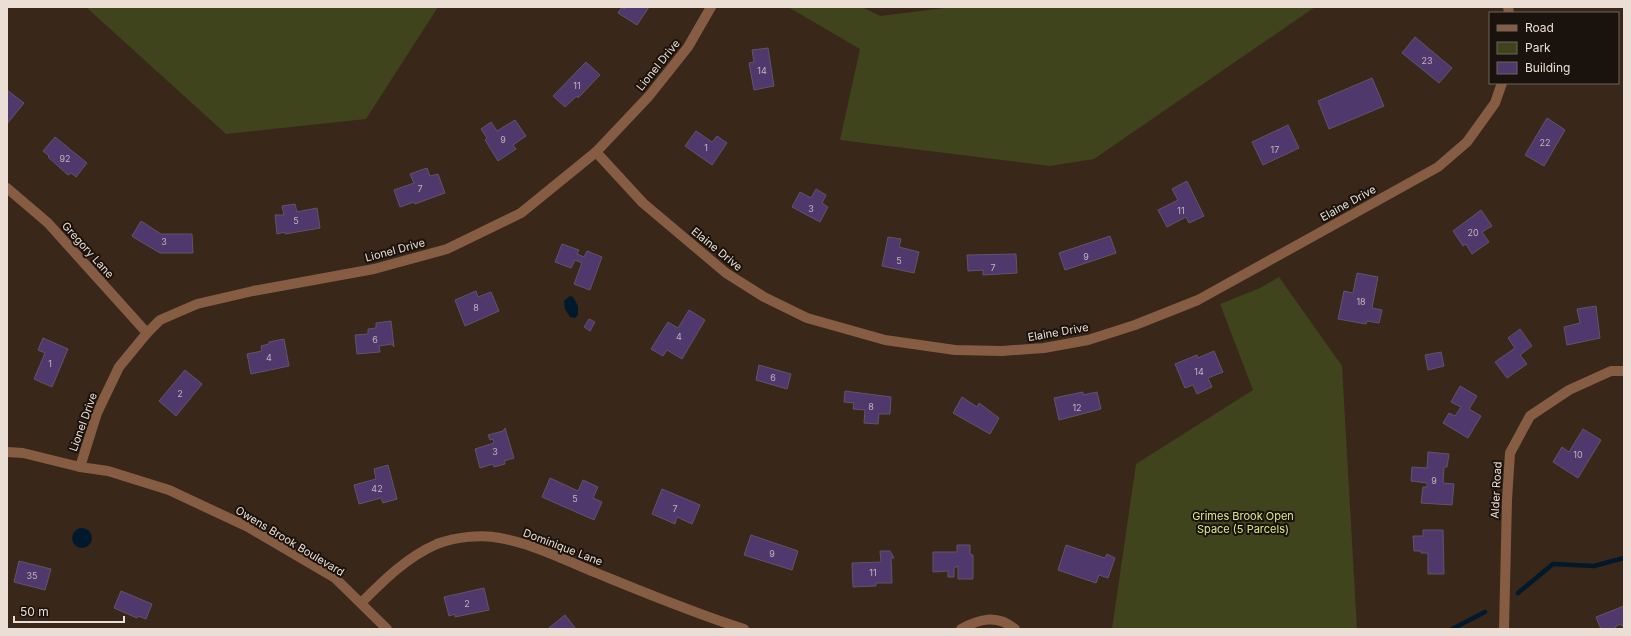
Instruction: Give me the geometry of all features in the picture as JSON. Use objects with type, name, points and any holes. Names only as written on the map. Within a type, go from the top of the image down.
[{"type":"street","name":"Lionel Drive","points":[[80,467],[97,413],[119,367],[147,333],[160,320],[197,304],[253,291],[374,269],[447,249],[520,213],[596,152],[649,96],[688,47],[711,7]]},
{"type":"street","name":"Elaine Drive","points":[[596,152],[643,203],[726,273],[764,297],[815,320],[885,340],[955,350],[1002,352],[1044,348],[1088,340],[1135,325],[1198,300],[1438,167],[1467,142],[1495,103],[1502,84]]},
{"type":"street","name":"Gregory Lane","points":[[7,188],[48,223],[147,333]]},
{"type":"street","name":"Alder Road","points":[[1504,629],[1506,500],[1510,453],[1530,416],[1569,390],[1611,371],[1624,371]]},
{"type":"street","name":"Owens Brook Boulevard","points":[[7,452],[23,453],[80,467],[108,471],[169,490],[248,527],[335,578],[387,629]]},
{"type":"street","name":"Dominique Lane","points":[[361,603],[394,571],[418,554],[439,544],[469,537],[499,538],[540,549],[658,598],[744,629]]},
{"type":"street","points":[[961,629],[976,620],[994,619],[1010,624],[1015,629]]},
{"type":"green space","points":[[86,7],[438,7],[366,119],[226,134]]},
{"type":"green space","points":[[788,7],[862,7],[880,16],[953,7],[1315,7],[1094,159],[1050,166],[840,140],[860,49]]},
{"type":"green space","name":"Grimes Brook Open Space (5 Parcels)","points":[[1279,277],[1342,366],[1357,629],[1112,629],[1136,464],[1253,390],[1220,304],[1260,288]]},
{"type":"water","points":[[570,296],[573,297],[578,306],[578,315],[575,318],[570,317],[565,309],[564,301]]},
{"type":"water","points":[[78,528],[86,528],[92,534],[92,542],[86,548],[78,548],[72,542],[72,534]]},
{"type":"building","points":[[622,7],[624,9],[626,7],[649,7],[637,25],[618,13]]},
{"type":"building","points":[[1415,37],[1452,68],[1439,83],[1402,53]]},
{"type":"building","points":[[768,48],[774,86],[754,90],[749,63],[754,62],[752,50]]},
{"type":"building","points":[[586,62],[600,75],[578,98],[577,96],[565,107],[553,96]]},
{"type":"building","points":[[1372,78],[1384,106],[1329,129],[1318,101]]},
{"type":"building","points":[[7,90],[24,103],[7,124]]},
{"type":"building","points":[[1547,118],[1565,130],[1544,166],[1525,155]]},
{"type":"building","points":[[515,120],[526,136],[513,145],[516,149],[498,161],[485,140],[487,138],[481,129],[491,122],[497,131]]},
{"type":"building","points":[[1288,125],[1299,148],[1263,165],[1252,142]]},
{"type":"building","points":[[696,131],[712,142],[717,136],[727,143],[712,165],[685,146]]},
{"type":"building","points":[[55,137],[87,163],[76,177],[71,173],[68,175],[43,151]]},
{"type":"building","points":[[427,168],[430,176],[438,174],[445,193],[415,204],[414,202],[400,207],[394,190],[414,183],[410,174]]},
{"type":"building","points":[[1187,181],[1204,216],[1189,223],[1186,217],[1167,227],[1158,210],[1178,200],[1172,189]]},
{"type":"building","points":[[816,189],[826,195],[822,203],[828,207],[820,222],[792,207],[800,192],[811,198]]},
{"type":"building","points":[[295,204],[297,212],[317,208],[320,228],[277,234],[275,215],[284,215],[282,206]]},
{"type":"building","points":[[1481,210],[1492,226],[1482,232],[1489,242],[1472,254],[1466,244],[1463,246],[1453,231]]},
{"type":"building","points":[[141,221],[161,234],[192,234],[193,253],[160,253],[133,237],[132,236]]},
{"type":"building","points":[[1110,236],[1116,253],[1065,270],[1059,253]]},
{"type":"building","points":[[888,237],[901,239],[899,247],[919,252],[914,273],[882,266]]},
{"type":"building","points":[[562,244],[579,250],[577,254],[584,257],[587,251],[602,257],[590,290],[574,284],[582,263],[575,260],[571,268],[555,262]]},
{"type":"building","points":[[1016,254],[1017,273],[983,275],[983,270],[968,271],[967,255]]},
{"type":"building","points":[[1357,273],[1378,277],[1372,308],[1382,310],[1379,323],[1367,321],[1366,324],[1338,319],[1344,291],[1353,293]]},
{"type":"building","points":[[476,291],[478,297],[491,292],[499,311],[465,326],[455,300]]},
{"type":"building","points":[[1596,306],[1600,338],[1567,345],[1564,327],[1580,323],[1577,309]]},
{"type":"building","points":[[689,310],[705,320],[682,359],[667,350],[663,356],[651,349],[668,322],[678,328]]},
{"type":"building","points":[[589,319],[595,322],[590,331],[584,327]]},
{"type":"building","points":[[391,321],[394,347],[392,344],[379,346],[380,352],[357,354],[355,335],[368,334],[368,329],[376,328],[376,323]]},
{"type":"building","points":[[1520,329],[1532,346],[1520,355],[1527,364],[1507,378],[1495,362],[1515,348],[1508,338]]},
{"type":"building","points":[[43,338],[68,349],[52,387],[34,379],[45,353],[38,350]]},
{"type":"building","points":[[284,339],[289,366],[251,374],[247,354],[262,351],[261,346],[269,344],[269,342]]},
{"type":"building","points":[[1214,351],[1223,372],[1208,378],[1212,387],[1197,394],[1193,385],[1185,388],[1175,364],[1197,355],[1198,358]]},
{"type":"building","points":[[1441,352],[1444,366],[1428,370],[1425,355]]},
{"type":"building","points":[[759,365],[791,374],[787,389],[756,380]]},
{"type":"building","points":[[185,370],[202,384],[176,416],[159,401]]},
{"type":"building","points":[[1460,386],[1477,396],[1469,409],[1481,416],[1468,438],[1443,423],[1449,413],[1455,416],[1461,407],[1451,402]]},
{"type":"building","points":[[845,391],[891,397],[890,414],[879,414],[878,424],[864,423],[865,410],[853,409],[854,403],[844,402]]},
{"type":"building","points":[[1083,392],[1083,395],[1097,392],[1101,409],[1059,420],[1054,398]]},
{"type":"building","points":[[962,397],[977,407],[979,403],[999,418],[990,434],[953,413]]},
{"type":"building","points":[[505,428],[514,458],[504,461],[505,464],[494,467],[493,464],[480,468],[475,449],[494,443],[493,439],[490,440],[488,435],[503,431]]},
{"type":"building","points":[[1583,429],[1601,440],[1578,478],[1553,462],[1562,447],[1569,452]]},
{"type":"building","points":[[1428,452],[1449,454],[1447,467],[1444,467],[1443,483],[1454,484],[1452,505],[1421,503],[1423,487],[1427,487],[1427,483],[1411,481],[1412,467],[1427,468]]},
{"type":"building","points":[[388,465],[397,499],[383,503],[381,498],[359,504],[354,485],[376,479],[374,469]]},
{"type":"building","points":[[550,478],[578,491],[583,480],[598,487],[593,498],[602,502],[594,520],[542,497]]},
{"type":"building","points":[[662,489],[700,505],[692,524],[677,517],[675,524],[652,514]]},
{"type":"building","points":[[1423,530],[1443,530],[1444,574],[1428,574],[1428,553],[1414,551],[1413,536],[1423,536]]},
{"type":"building","points":[[751,535],[798,551],[792,570],[744,555]]},
{"type":"building","points":[[957,545],[970,545],[970,554],[973,555],[973,579],[958,579],[958,566],[954,568],[954,577],[948,577],[948,571],[933,572],[933,552],[957,552]]},
{"type":"building","points":[[1066,545],[1105,558],[1107,554],[1115,558],[1108,578],[1099,575],[1096,583],[1058,570]]},
{"type":"building","points":[[880,551],[890,551],[894,558],[891,558],[892,583],[876,583],[876,586],[853,587],[852,563],[881,562]]},
{"type":"building","points":[[19,561],[51,569],[45,590],[14,582]]},
{"type":"building","points":[[484,588],[489,610],[455,617],[455,614],[449,616],[444,597]]},
{"type":"building","points":[[121,591],[152,604],[146,619],[138,616],[137,618],[114,608]]},
{"type":"building","points":[[1624,606],[1624,625],[1622,626],[1621,624],[1616,626],[1615,629],[1601,629],[1596,617]]},
{"type":"building","points":[[565,615],[576,629],[549,628]]},
{"type":"waterway","points":[[1518,593],[1553,564],[1594,566],[1624,558]]},
{"type":"waterway","points":[[1452,629],[1485,612]]}]
